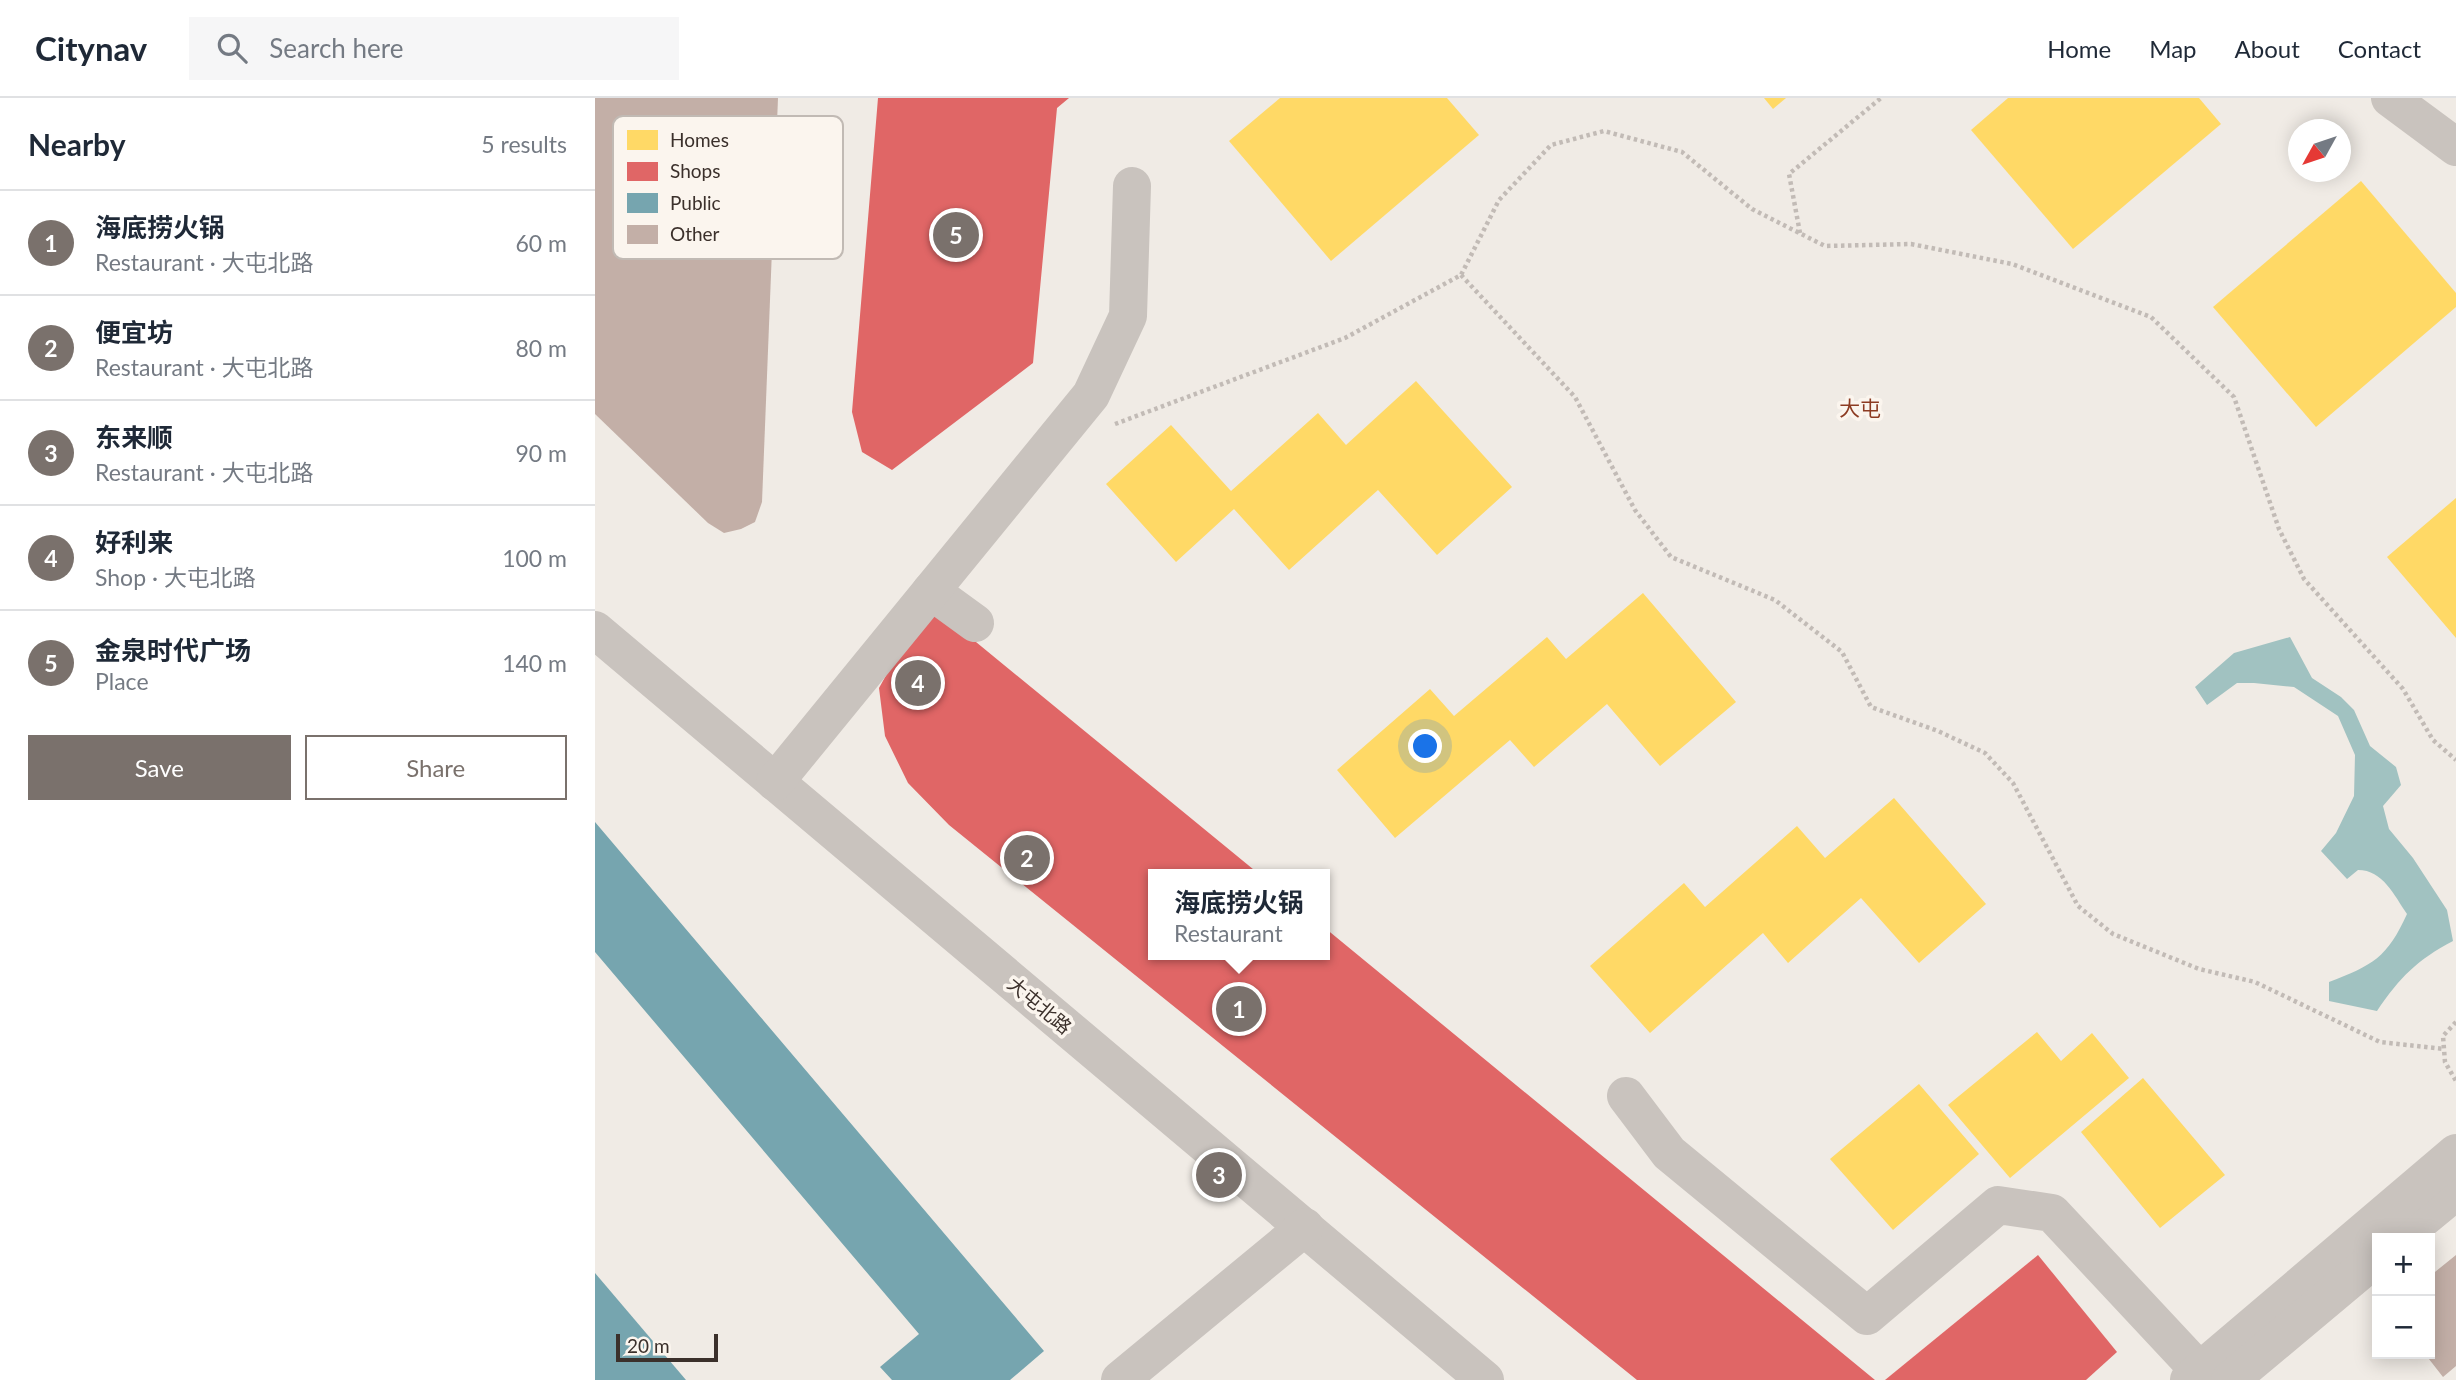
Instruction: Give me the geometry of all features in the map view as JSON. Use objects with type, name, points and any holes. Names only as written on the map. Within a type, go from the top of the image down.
[{"type":"street","points":[[2390,98],[2456,147]]},
{"type":"street","points":[[775,782],[1091,395],[1128,316],[1132,186]]},
{"type":"street","points":[[931,591],[975,623]]},
{"type":"street","name":"大屯北路","points":[[595,630],[1485,1380]]},
{"type":"street","points":[[1626,1096],[1669,1153],[1867,1316],[1998,1205],[2052,1213],[2207,1378]]},
{"type":"street","points":[[2207,1378],[2456,1153]]},
{"type":"street","points":[[2405,1233],[2456,1191]]},
{"type":"street","points":[[1120,1380],[1305,1227]]},
{"type":"street","points":[[2207,1378],[2372,1261]]},
{"type":"path","points":[[1801,234],[1789,174],[1881,98]]},
{"type":"path","points":[[1105,428],[1346,338],[1461,275],[1499,200],[1551,145],[1604,131],[1682,152],[1752,209],[1825,246],[1911,244],[2012,264],[2151,317],[2234,397],[2279,529],[2304,579],[2403,689],[2433,740],[2456,760]]},
{"type":"path","points":[[1461,275],[1575,397],[1635,510],[1671,557],[1775,600],[1842,652],[1871,707],[1938,731],[1985,753],[2013,783],[2078,906],[2113,934],[2199,969],[2255,982],[2380,1042],[2444,1049]]},
{"type":"path","points":[[2456,1022],[2443,1036],[2445,1062],[2456,1081]]},
{"type":"water","points":[[2290,637],[2312,678],[2341,697],[2354,710],[2370,746],[2396,767],[2401,785],[2383,806],[2389,829],[2413,858],[2447,910],[2453,941],[2410,970],[2377,1011],[2329,1001],[2329,982],[2368,965],[2377,958],[2393,941],[2407,914],[2381,879],[2367,871],[2358,870],[2347,879],[2321,851],[2336,833],[2354,796],[2355,755],[2338,716],[2294,687],[2237,683],[2207,705],[2195,687],[2234,653]]},
{"type":"building: Homes","points":[[1280,98],[1447,98],[1479,135],[1331,261],[1229,141]]},
{"type":"building: Homes","points":[[1764,98],[1786,98],[1773,109]]},
{"type":"building: Homes","points":[[2008,98],[2199,98],[2221,124],[2073,249],[1971,130]]},
{"type":"building: Homes","points":[[2361,181],[2456,293],[2456,307],[2316,427],[2213,307]]},
{"type":"building: Homes","points":[[1416,381],[1512,487],[1437,555],[1378,490],[1289,570],[1234,509],[1176,562],[1106,484],[1171,425],[1231,491],[1318,413],[1346,445]]},
{"type":"building: Homes","points":[[2456,498],[2456,638],[2387,557]]},
{"type":"building: Homes","points":[[1643,593],[1736,702],[1660,766],[1607,704],[1534,767],[1510,740],[1395,838],[1337,770],[1430,689],[1454,716],[1547,637],[1566,659]]},
{"type":"building: Homes","points":[[1894,798],[1986,904],[1919,963],[1861,898],[1788,963],[1763,933],[1650,1033],[1590,966],[1684,883],[1705,907],[1797,826],[1825,858]]},
{"type":"building: Homes","points":[[2037,1032],[2061,1061],[2092,1033],[2129,1078],[2010,1178],[1948,1105]]},
{"type":"building: Homes","points":[[2143,1078],[2225,1175],[2160,1228],[2081,1132]]},
{"type":"building: Homes","points":[[1919,1084],[1979,1154],[1893,1230],[1830,1159]]},
{"type":"building: Shops","points":[[878,98],[1069,98],[1057,108],[1033,363],[892,470],[862,452],[852,412]]},
{"type":"building: Shops","points":[[937,610],[1253,869],[1148,869],[1148,960],[1330,960],[1330,932],[1875,1380],[1637,1380],[949,825],[908,783],[885,736],[879,688],[899,652]]},
{"type":"building: Shops","points":[[2038,1255],[2117,1352],[2086,1380],[1885,1380]]},
{"type":"building: Public","points":[[595,822],[1044,1351],[1010,1380],[892,1380],[880,1367],[919,1334],[595,952]]},
{"type":"building: Public","points":[[595,1273],[686,1380],[595,1380]]},
{"type":"building: Other","points":[[595,98],[778,98],[777,116],[613,116],[613,259],[772,259],[762,502],[755,522],[724,533],[708,523],[595,414]]},
{"type":"building: Other","points":[[2456,1255],[2456,1366],[2443,1377],[2429,1359],[2435,1359],[2435,1272]]},
{"type":"place","name":"金泉时代广场","points":[[956,235]]},
{"type":"place","name":"好利来","points":[[918,683]]},
{"type":"place","name":"便宜坊","points":[[1027,858]]},
{"type":"place","name":"海底捞火锅","points":[[1239,1009]]},
{"type":"place","name":"东来顺","points":[[1219,1175]]},
{"type":"district","name":"大屯","points":[[1860,407]]}]
